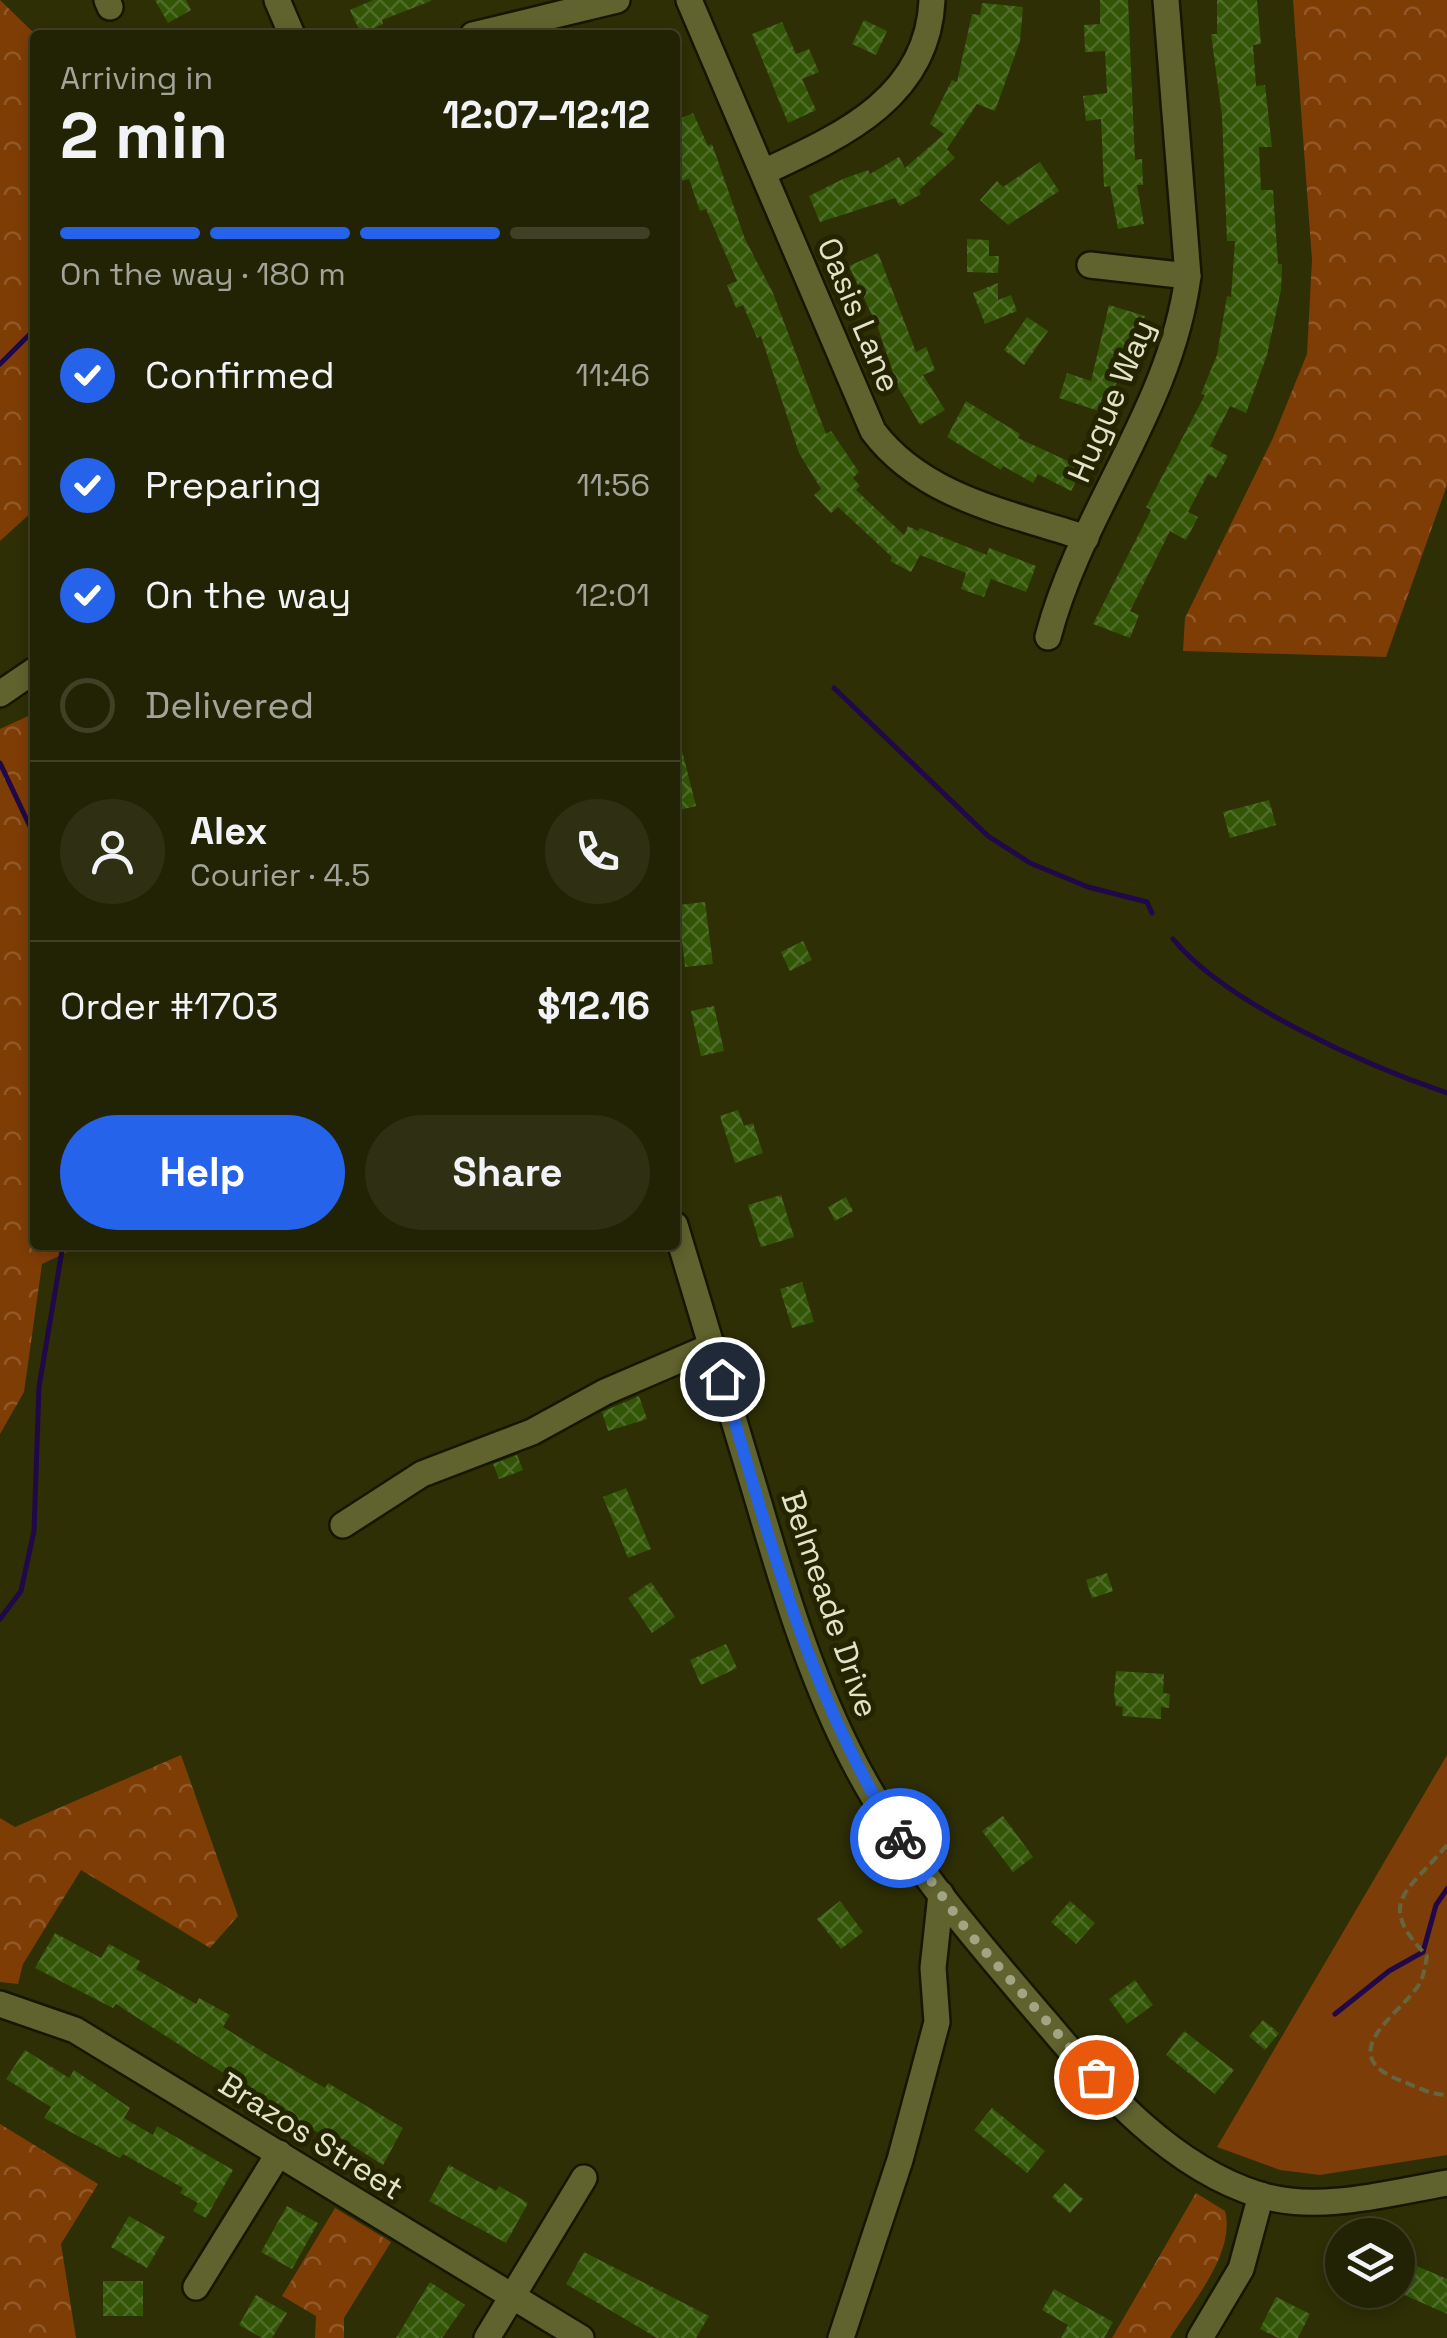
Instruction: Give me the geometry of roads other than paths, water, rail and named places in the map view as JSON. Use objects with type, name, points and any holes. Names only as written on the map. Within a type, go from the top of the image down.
[{"type":"street","points":[[277,0],[290,30]]},
{"type":"street","points":[[494,30],[617,0]]},
{"type":"street","name":"Oasis Lane","points":[[688,0],[764,172],[855,396],[890,454],[942,489],[1086,538]]},
{"type":"street","points":[[764,172],[847,133],[889,100],[920,53],[932,0]]},
{"type":"street","name":"Hugue Way","points":[[1048,637],[1086,538],[1166,370],[1188,276],[1166,0]]},
{"type":"street","points":[[1090,264],[1188,276]]},
{"type":"street","points":[[0,694],[30,673]]},
{"type":"street","name":"Belmeade Drive","points":[[680,1241],[812,1666],[846,1748],[941,1894],[1072,2053],[1151,2131],[1211,2174],[1261,2195],[1320,2202],[1447,2182]]},
{"type":"street","points":[[343,1525],[422,1474],[532,1432],[605,1392],[712,1346]]},
{"type":"street","points":[[841,2338],[900,2160],[937,2022],[933,1968],[941,1894]]},
{"type":"street","name":"Brazos Street","points":[[0,2004],[75,2030],[581,2338]]},
{"type":"street","points":[[196,2287],[278,2153]]},
{"type":"street","points":[[487,2338],[584,2178]]},
{"type":"street","points":[[1200,2338],[1242,2269],[1261,2195]]},
{"type":"waterway","points":[[0,364],[30,334]]},
{"type":"waterway","points":[[834,688],[988,836],[1030,863],[1088,887],[1147,902],[1152,913]]},
{"type":"waterway","points":[[0,763],[30,826]]},
{"type":"waterway","points":[[1173,939],[1227,987],[1262,1009],[1340,1050],[1447,1093]]},
{"type":"waterway","points":[[0,1619],[21,1591],[34,1531],[39,1387],[62,1250]]},
{"type":"waterway","points":[[1335,2014],[1389,1971],[1423,1952],[1436,1905],[1447,1889]]}]
